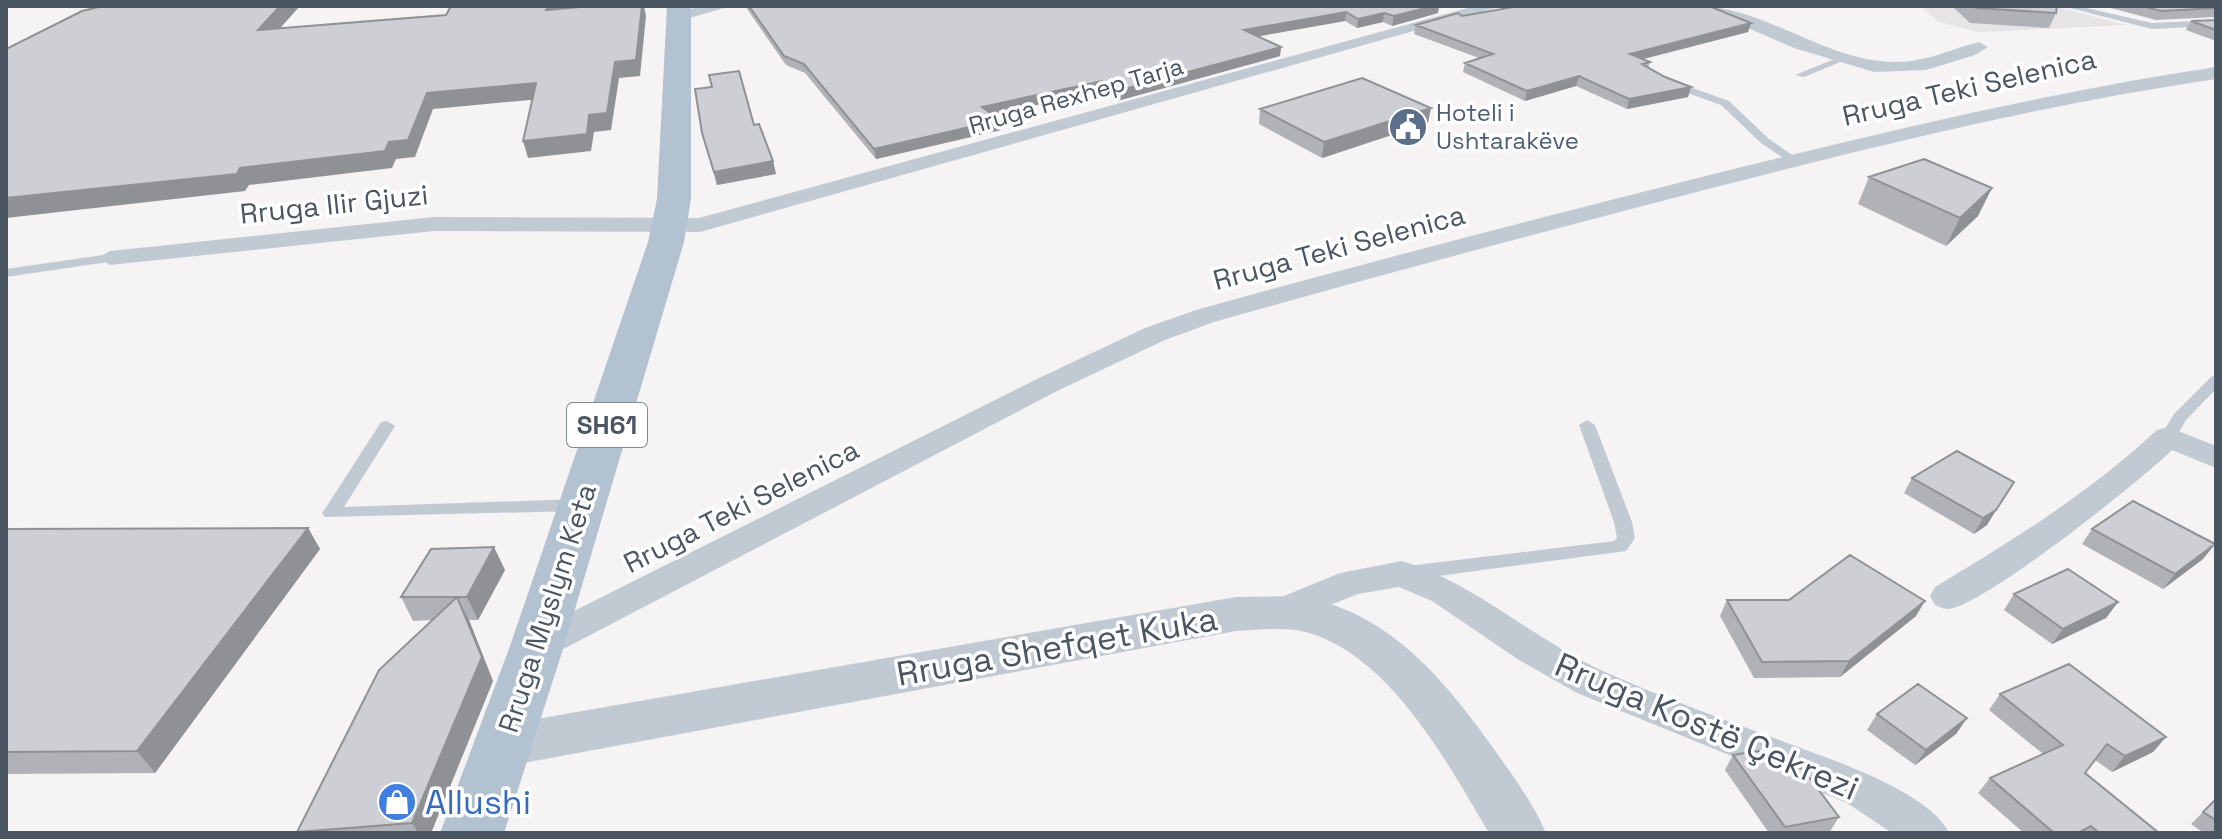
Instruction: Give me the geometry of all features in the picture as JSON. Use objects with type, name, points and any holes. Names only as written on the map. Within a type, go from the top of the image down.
[{"type":"main road","name":"Rruga Myslym Keta","points":[[472,833],[537,646],[670,228],[674,199],[679,11]]},
{"type":"street","points":[[679,11],[723,6]]},
{"type":"street","name":"Rruga Rexhep Tarja","points":[[670,228],[721,221],[1494,6]]},
{"type":"street","points":[[1705,6],[1845,58],[1897,68],[1979,47]]},
{"type":"street","name":"Rruga Teki Selenica","points":[[537,646],[1047,385],[1155,334],[1284,294],[1795,161],[2059,97],[2216,73]]},
{"type":"street","name":"Rruga Ilir Gjuzi","points":[[110,258],[447,223],[670,228]]},
{"type":"street","points":[[1948,596],[2091,504],[2128,477],[2168,437],[2216,458]]},
{"type":"street","points":[[1280,612],[1352,582],[1402,574]]},
{"type":"street","name":"Rruga Kostë Çekrezi","points":[[1402,574],[1445,592],[1532,650],[1591,682],[1862,790],[1927,833]]},
{"type":"street","name":"Rruga Shefqet Kuka","points":[[502,746],[1236,614],[1280,612],[1327,621],[1348,629],[1379,650],[1445,722],[1519,833]]},
{"type":"lane","points":[[2066,6],[2152,26],[2216,23]]},
{"type":"lane","points":[[1800,75],[1845,58]]},
{"type":"lane","points":[[1667,82],[1725,103],[1765,141],[1795,161]]},
{"type":"lane","name":"Rruga Ilir Gjuzi","points":[[6,273],[110,258]]},
{"type":"lane","points":[[2168,437],[2180,417],[2216,380]]},
{"type":"lane","points":[[1402,574],[1620,547],[1626,538],[1623,522],[1587,425]]},
{"type":"lane","points":[[387,426],[331,513],[581,505]]},
{"type":"shaded area","points":[[1921,6],[2054,6],[2127,25],[1979,32],[1939,22]]},
{"type":"building","points":[[103,6],[280,6],[258,30],[446,15],[451,6],[548,6],[546,10],[642,6],[636,60],[615,62],[607,113],[589,115],[587,134],[523,141],[536,83],[427,93],[408,140],[389,142],[385,151],[240,168],[237,174],[6,198],[6,49],[82,11]]},
{"type":"building","points":[[749,6],[1433,6],[1394,16],[1384,13],[1358,19],[1346,12],[1244,30],[1281,47],[1117,91],[1102,81],[982,107],[1000,120],[874,149],[804,64],[784,56]]},
{"type":"building","points":[[1519,6],[1709,6],[1751,23],[1630,54],[1650,62],[1642,64],[1665,77],[1691,87],[1629,99],[1579,76],[1527,91],[1465,63],[1493,54],[1416,25],[1458,13],[1462,16]]},
{"type":"building","points":[[1974,6],[2057,6],[2056,13]]},
{"type":"building","points":[[2142,6],[2216,6],[2216,8],[2161,11]]},
{"type":"building","points":[[2216,20],[2216,30],[2191,21]]},
{"type":"building","points":[[739,71],[754,125],[759,124],[773,161],[714,172],[702,133],[695,89],[712,87],[709,75]]},
{"type":"building","points":[[1362,78],[1431,108],[1324,142],[1260,109]]},
{"type":"building","points":[[1924,159],[1992,188],[1960,218],[1869,177]]},
{"type":"building","points":[[1957,451],[2014,482],[1996,510],[1983,518],[1912,478]]},
{"type":"building","points":[[2133,501],[2215,544],[2175,574],[2092,529]]},
{"type":"building","points":[[308,528],[137,751],[6,752],[6,529]]},
{"type":"building","points":[[494,547],[467,597],[401,597],[431,549]]},
{"type":"building","points":[[1850,555],[1925,601],[1849,661],[1762,662],[1727,600],[1789,600]]},
{"type":"building","points":[[2068,569],[2118,602],[2063,629],[2014,594]]},
{"type":"building","points":[[457,597],[482,657],[412,823],[297,832],[379,670]]},
{"type":"building","points":[[2069,664],[2166,737],[2125,756],[2107,744],[2085,773],[2159,833],[2099,833],[2091,826],[2078,833],[2054,833],[1990,778],[2063,745],[2000,694]]},
{"type":"building","points":[[1918,684],[1967,718],[1926,750],[1877,714]]},
{"type":"building","points":[[1758,751],[1803,769],[1839,817],[1785,827],[1733,755]]},
{"type":"building","points":[[2216,799],[2216,820],[2203,812]]},
{"type":"place","name":"Hoteli i Ushtarakëve","points":[[1408,127]]},
{"type":"place","name":"Allushi","points":[[397,802]]}]
